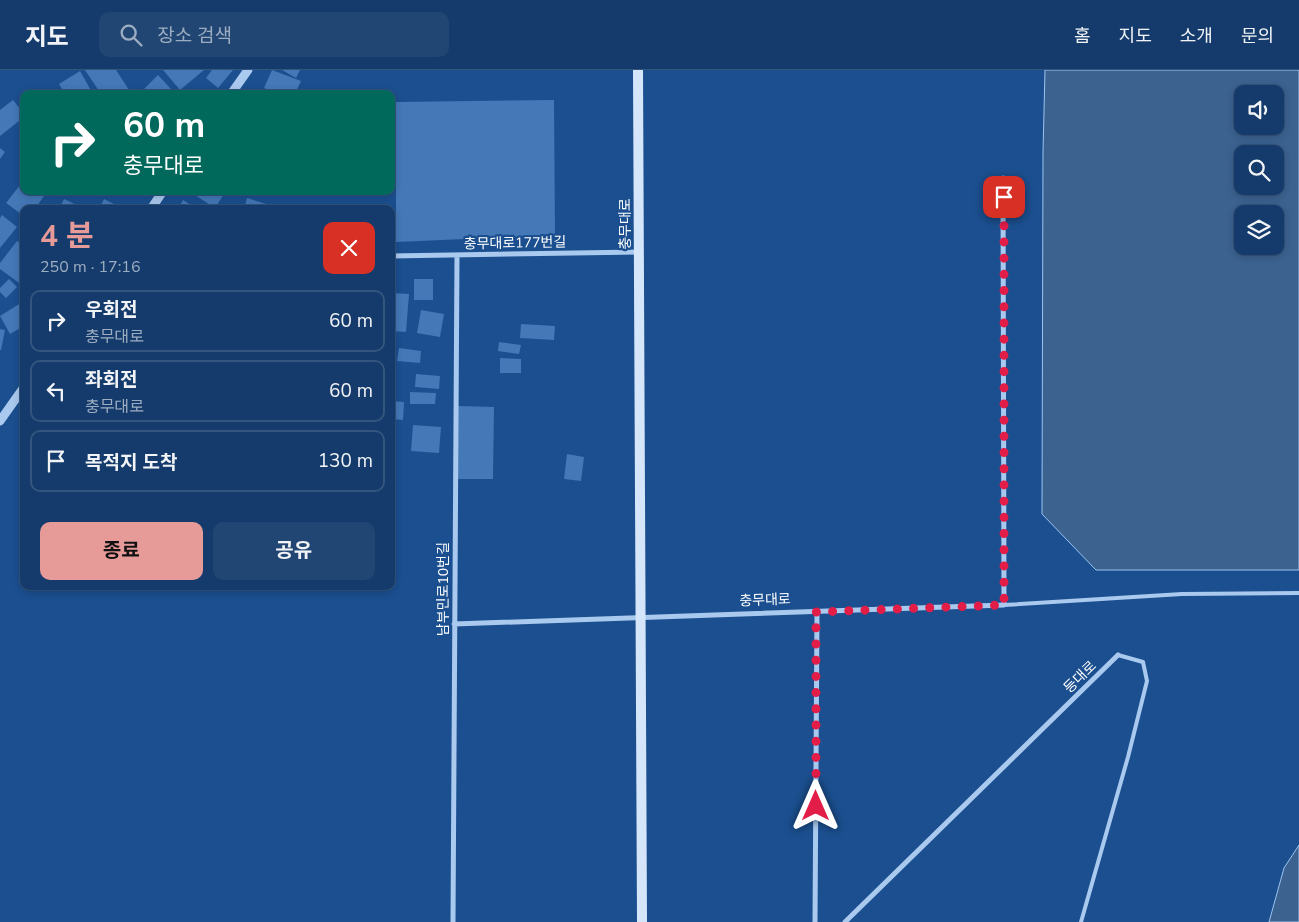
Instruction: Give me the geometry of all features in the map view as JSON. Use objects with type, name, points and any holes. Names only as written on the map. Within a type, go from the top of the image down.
[{"type":"main road","name":"충무대로","points":[[638,70],[642,922]]},
{"type":"street","points":[[235,90],[248,70]]},
{"type":"street","points":[[1003,178],[1004,605]]},
{"type":"street","name":"충무대로177번길","points":[[395,256],[639,252]]},
{"type":"street","name":"남부민로10번길","points":[[453,922],[457,255]]},
{"type":"street","points":[[0,421],[20,393]]},
{"type":"street","name":"충무대로","points":[[454,624],[1004,605]]},
{"type":"street","points":[[815,922],[816,612]]},
{"type":"street","name":"등대로","points":[[845,922],[1118,655]]},
{"type":"lane","points":[[1004,605],[1182,594],[1299,593]]},
{"type":"lane","name":"등대로","points":[[1081,922],[1128,757],[1147,681],[1143,662],[1118,655]]},
{"type":"water","points":[[1045,70],[1299,70],[1299,570],[1096,570],[1042,514]]},
{"type":"water","points":[[1299,845],[1299,922],[1269,922],[1284,868]]},
{"type":"building","points":[[85,70],[116,70],[129,90],[98,90]]},
{"type":"building","points":[[163,70],[204,70],[180,90]]},
{"type":"building","points":[[212,70],[233,70],[218,88],[206,78]]},
{"type":"building","points":[[272,70],[301,81],[297,90],[268,90],[264,88]]},
{"type":"building","points":[[282,70],[300,70],[296,78]]},
{"type":"building","points":[[80,71],[91,90],[63,90],[59,84]]},
{"type":"building","points":[[158,75],[172,90],[143,90]]},
{"type":"building","points":[[13,100],[20,109],[20,120],[0,136],[0,110]]},
{"type":"building","points":[[554,100],[555,235],[396,242],[396,102]]},
{"type":"building","points":[[0,148],[5,152],[0,159]]},
{"type":"building","points":[[20,185],[20,195],[45,195],[38,205],[20,205],[20,213],[6,203]]},
{"type":"building","points":[[195,195],[223,195],[217,205],[210,205]]},
{"type":"building","points":[[247,198],[266,204],[266,205],[245,205]]},
{"type":"building","points":[[64,199],[77,205],[61,205]]},
{"type":"building","points":[[104,199],[116,205],[101,205]]},
{"type":"building","points":[[183,200],[191,205],[180,205]]},
{"type":"building","points":[[2,215],[17,227],[0,248],[0,218]]},
{"type":"building","points":[[17,241],[20,243],[20,284],[0,269],[0,263]]},
{"type":"building","points":[[9,279],[17,287],[6,298],[0,292],[0,288]]},
{"type":"building","points":[[414,279],[433,279],[433,300],[414,300]]},
{"type":"building","points":[[395,293],[409,294],[406,332],[395,331]]},
{"type":"building","points":[[20,304],[20,328],[10,334],[0,316]]},
{"type":"building","points":[[421,310],[444,314],[440,337],[417,333]]},
{"type":"building","points":[[521,324],[555,326],[554,340],[520,338]]},
{"type":"building","points":[[0,329],[5,330],[1,350],[0,350]]},
{"type":"building","points":[[499,342],[521,345],[519,354],[498,351]]},
{"type":"building","points":[[399,348],[421,351],[420,363],[397,361]]},
{"type":"building","points":[[500,358],[521,359],[521,373],[500,373]]},
{"type":"building","points":[[416,374],[440,376],[439,389],[415,387]]},
{"type":"building","points":[[410,392],[436,393],[435,404],[410,404]]},
{"type":"building","points":[[395,401],[404,402],[403,420],[395,419]]},
{"type":"building","points":[[458,406],[494,407],[493,479],[457,479]]},
{"type":"building","points":[[413,425],[441,427],[439,453],[411,451]]},
{"type":"building","points":[[567,454],[584,457],[581,481],[564,479]]},
{"type":"route","points":[[816,806],[816,612],[1004,605],[1004,197]]}]
